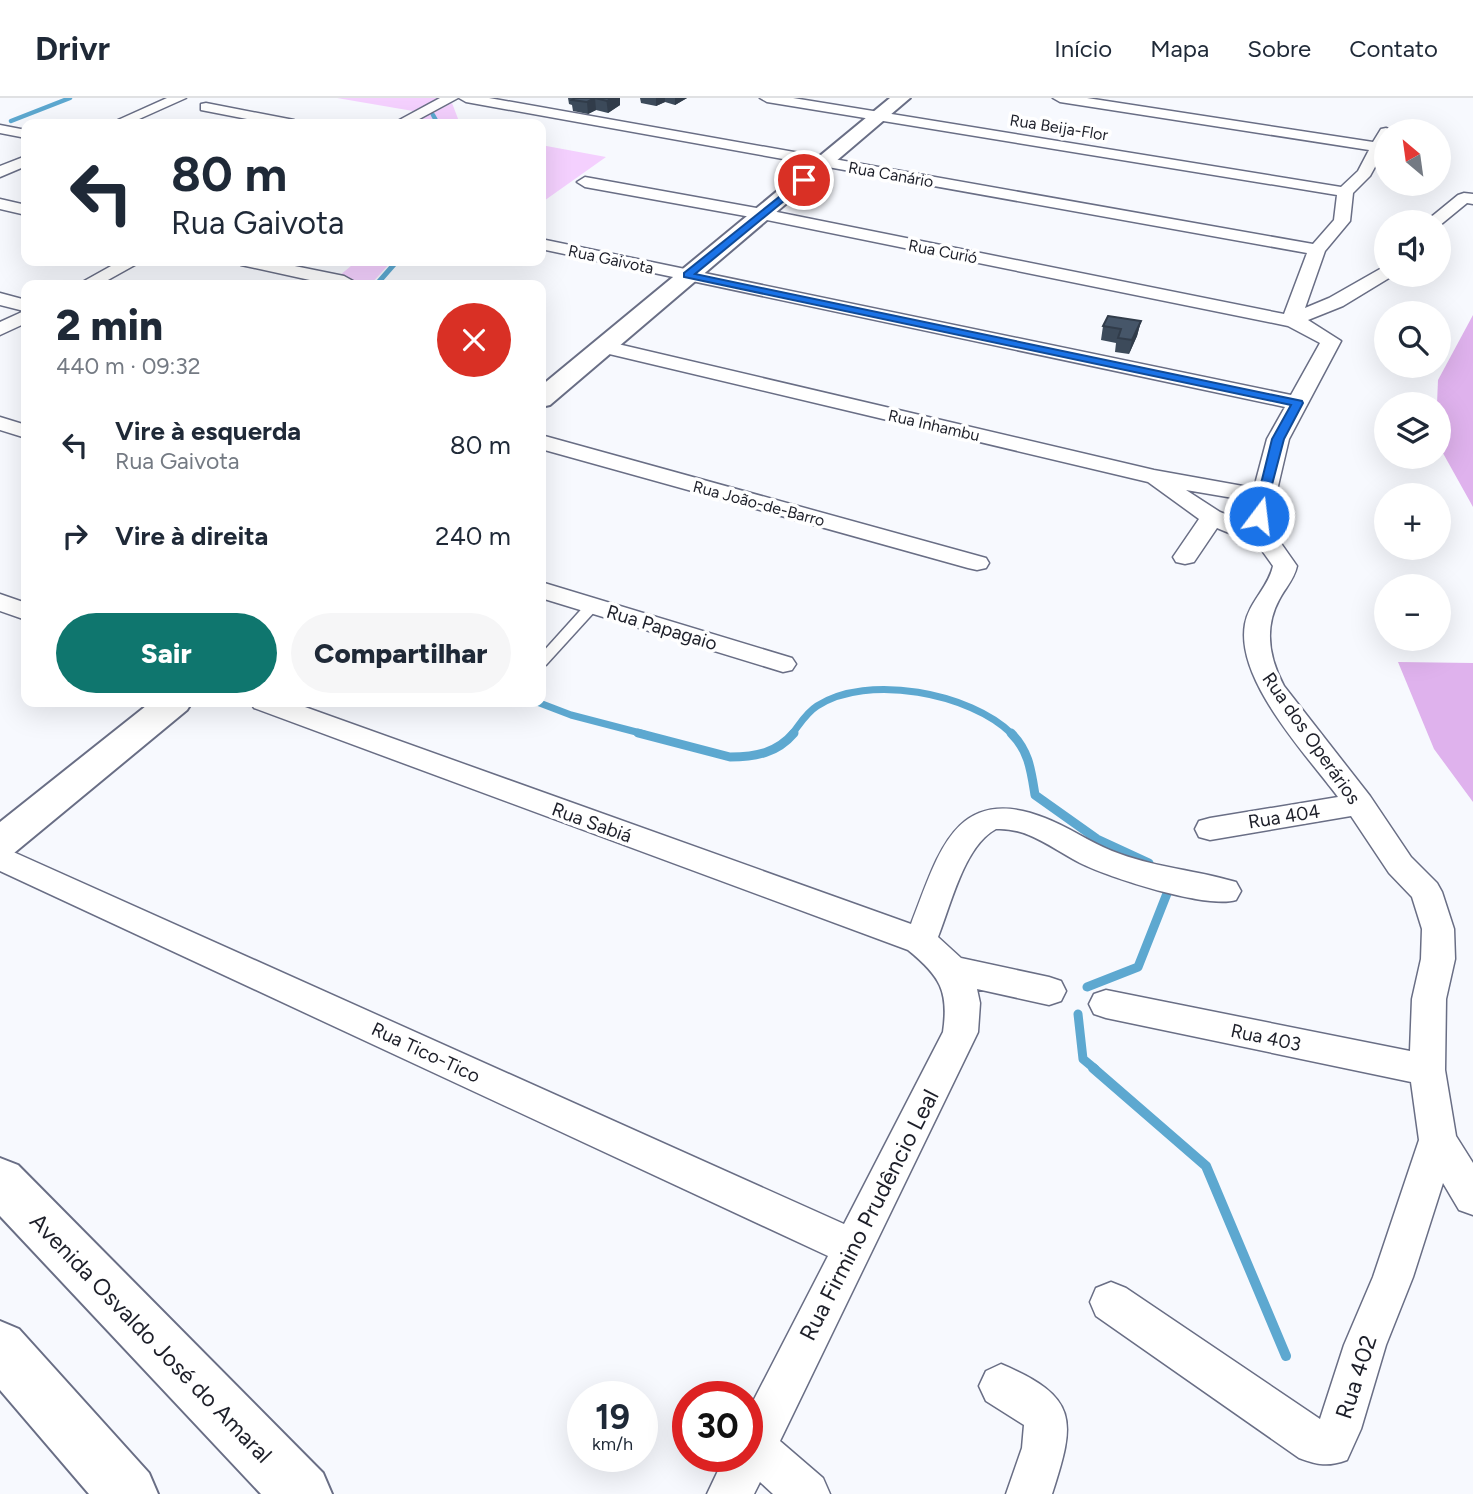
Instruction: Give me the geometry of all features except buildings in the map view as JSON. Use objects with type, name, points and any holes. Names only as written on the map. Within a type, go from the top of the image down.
[{"type":"street","points":[[128,119],[178,98]]},
{"type":"street","points":[[409,119],[451,98]]},
{"type":"street","name":"Rua Canário","points":[[466,98],[1317,250]]},
{"type":"street","name":"Rua Beija-Flor","points":[[767,98],[1345,192]]},
{"type":"street","points":[[546,395],[901,98]]},
{"type":"street","points":[[1060,98],[1374,131]]},
{"type":"street","points":[[206,107],[268,119]]},
{"type":"street","points":[[3,131],[21,133]]},
{"type":"street","points":[[1296,321],[1317,250],[1342,221],[1345,192],[1365,173],[1374,155]]},
{"type":"street","points":[[0,172],[21,164]]},
{"type":"street","name":"Rua Curió","points":[[585,182],[762,214],[1296,321]]},
{"type":"street","points":[[1448,210],[1464,198],[1473,200]]},
{"type":"street","points":[[0,204],[21,209]]},
{"type":"street","name":"Rua Gaivota","points":[[546,245],[1298,403]]},
{"type":"street","points":[[96,280],[123,266]]},
{"type":"street","points":[[270,266],[336,280]]},
{"type":"street","points":[[1296,321],[1374,280]]},
{"type":"street","points":[[0,299],[21,305]]},
{"type":"street","points":[[0,329],[21,318]]},
{"type":"street","name":"Rua dos Operários","points":[[1296,321],[1331,341],[1278,439],[1259,516],[1266,540],[1285,566],[1284,576],[1266,600],[1257,619],[1257,649],[1263,672],[1400,865],[1426,892],[1438,929],[1438,959],[1429,999],[1427,1070],[1438,1140],[1473,1198]]},
{"type":"street","name":"Rua Inhambu","points":[[605,347],[1154,477],[1265,497]]},
{"type":"street","points":[[0,424],[21,430]]},
{"type":"street","name":"Rua João-de-Barro","points":[[546,443],[977,563]]},
{"type":"street","points":[[1154,477],[1170,491],[1212,517],[1266,540]]},
{"type":"street","points":[[1185,557],[1212,517]]},
{"type":"street","name":"Rua Papagaio","points":[[546,592],[783,664]]},
{"type":"street","points":[[0,602],[21,610]]},
{"type":"street","points":[[0,843],[168,707]]},
{"type":"street","name":"Rua Sabiá","points":[[278,707],[920,941]]},
{"type":"street","name":"Rua 404","points":[[1210,829],[1359,804]]},
{"type":"street","points":[[920,941],[960,848],[972,830],[991,818],[1011,818],[1030,823],[1097,858],[1131,870],[1225,891]]},
{"type":"street","name":"Rua Tico-Tico","points":[[0,858],[852,1247]]},
{"type":"street","name":"Rua Firmino Prudêncio Leal","points":[[763,1427],[960,1032],[965,1009],[952,970],[939,955],[920,941]]},
{"type":"street","points":[[952,970],[1049,990]]},
{"type":"street","name":"Rua 403","points":[[1106,1004],[1427,1070]]},
{"type":"street","name":"Rua 402","points":[[1111,1302],[1315,1442],[1331,1444],[1339,1429],[1365,1345],[1393,1277],[1438,1140]]},
{"type":"street","name":"Avenida Osvaldo José do Amaral","points":[[0,1181],[302,1494]]},
{"type":"street","points":[[0,1348],[128,1494]]},
{"type":"street","points":[[1001,1386],[1038,1406],[1046,1419],[1047,1434],[1029,1494]]},
{"type":"street","points":[[763,1456],[807,1494]]},
{"type":"street","name":"Rua Firmino Prudêncio Leal","points":[[730,1494],[741,1472]]},
{"type":"lane","points":[[546,657],[592,606]]},
{"type":"shaded area","points":[[337,98],[438,98],[413,111]]},
{"type":"shaded area","points":[[452,103],[458,119],[421,119]]},
{"type":"shaded area","points":[[546,146],[606,157],[546,199]]},
{"type":"shaded area","points":[[351,266],[387,266],[375,280],[334,280]]},
{"type":"shaded area","points":[[1473,315],[1473,507],[1451,468],[1451,392],[1438,392],[1439,378],[1451,378],[1451,356]]},
{"type":"shaded area","points":[[1398,662],[1473,663],[1473,802],[1434,749]]},
{"type":"waterway","points":[[11,121],[70,98]]},
{"type":"waterway","points":[[433,115],[435,119]]},
{"type":"waterway","points":[[380,280],[393,266]]},
{"type":"waterway","points":[[792,734],[813,709],[838,696],[863,691],[890,690],[945,698],[994,720],[1012,734]]},
{"type":"waterway","points":[[546,705],[571,715],[644,734]]},
{"type":"waterway","points":[[638,733],[730,757],[765,752],[780,745],[794,733]]},
{"type":"waterway","points":[[1012,734],[1025,754],[1035,795],[1097,839],[1149,863]]},
{"type":"waterway","points":[[1087,987],[1138,967],[1168,891]]},
{"type":"waterway","points":[[1078,1014],[1083,1059],[1095,1069]]},
{"type":"waterway","points":[[1093,1068],[1206,1166],[1286,1356]]},
{"type":"route","points":[[804,180],[688,275],[1298,403],[1284,425],[1273,453],[1259,516]]}]
